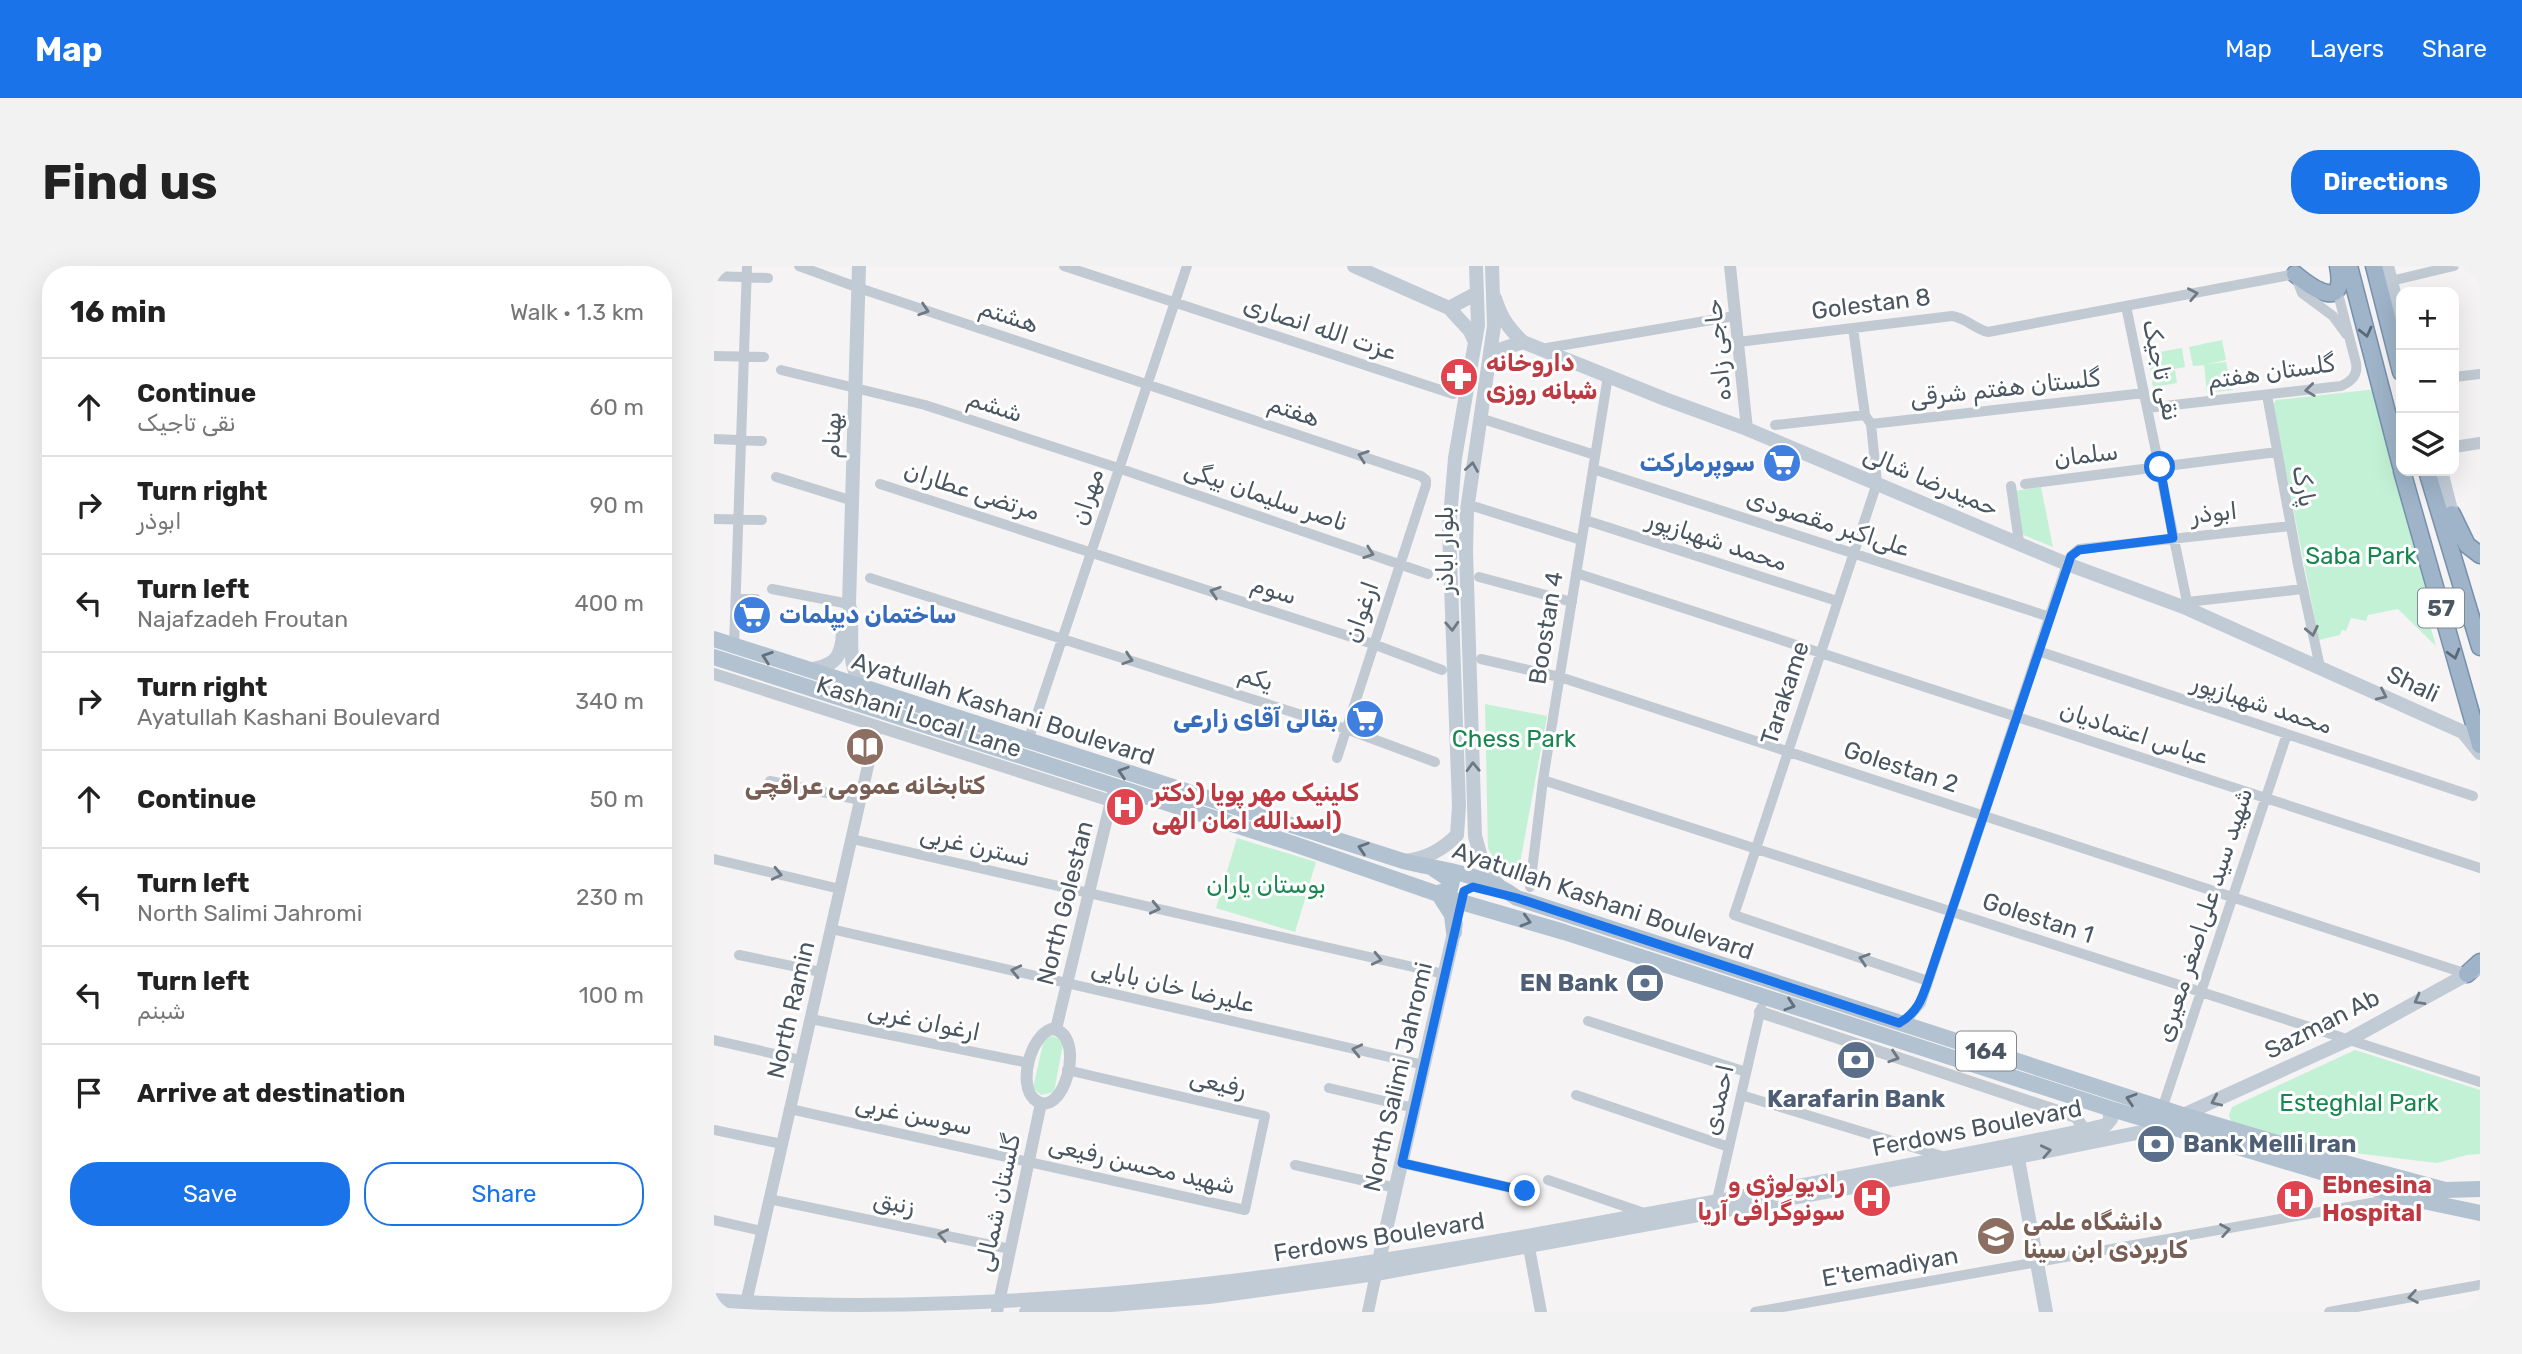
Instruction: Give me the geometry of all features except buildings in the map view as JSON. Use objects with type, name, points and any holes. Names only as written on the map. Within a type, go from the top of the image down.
[{"type":"highway","points":[[2293,270],[2321,293],[2330,293],[2337,289],[2340,277],[2338,266]]},
{"type":"highway","name":"57","points":[[2349,266],[2396,446]]},
{"type":"highway","points":[[2374,266],[2396,352]]},
{"type":"highway","name":"57","points":[[2404,476],[2480,745]]},
{"type":"highway","name":"57","points":[[2429,476],[2479,644]]},
{"type":"highway","points":[[2452,514],[2467,545],[2480,555]]},
{"type":"highway","points":[[2479,644],[2480,617]]},
{"type":"highway","points":[[2473,971],[2480,962]]},
{"type":"main road","name":"بهنام","points":[[859,266],[856,287],[856,389],[849,604],[852,618],[845,655],[855,674],[869,690]]},
{"type":"main road","points":[[1354,266],[1449,308],[1470,331],[1475,344]]},
{"type":"main road","name":"بلوار اباذر","points":[[1457,835],[1459,806],[1449,529],[1455,458],[1475,344],[1476,266]]},
{"type":"main road","name":"بلوار اباذر","points":[[1492,266],[1494,326],[1467,510],[1466,551],[1475,836],[1482,861],[1499,886]]},
{"type":"main road","points":[[2387,266],[2396,300]]},
{"type":"main road","points":[[1449,308],[1477,293]]},
{"type":"main road","points":[[1490,358],[1499,350],[1523,341],[1510,330],[1500,315],[1495,298]]},
{"type":"main road","name":"حمیدرضا شالی","points":[[1523,341],[1747,429],[2067,564],[2186,605],[2320,667]]},
{"type":"main road","points":[[2442,476],[2452,514],[2450,544]]},
{"type":"main road","name":"Ayatullah Kashani Boulevard","points":[[714,639],[1403,861],[1453,870],[1499,886],[1517,898],[2162,1109],[2445,1190],[2480,1189]]},
{"type":"main road","points":[[806,670],[828,665],[845,655]]},
{"type":"main road","name":"Ayatullah Kashani Boulevard","points":[[714,657],[1113,793],[1564,932],[1762,1004],[2107,1117],[2167,1127],[2404,1197],[2480,1213]]},
{"type":"main road","name":"Shali","points":[[2320,667],[2463,732],[2480,753]]},
{"type":"main road","points":[[1403,861],[1434,854],[1457,835],[1460,841],[1467,843],[1475,836]]},
{"type":"main road","points":[[1432,868],[1450,878],[1452,883],[1450,889],[1438,893],[1452,915],[1454,932]]},
{"type":"main road","points":[[1461,902],[1464,891],[1473,887],[1517,898]]},
{"type":"main road","name":"North Salimi Jahromi","points":[[1378,1268],[1461,902]]},
{"type":"main road","name":"Sazman Ab","points":[[2183,1115],[2348,1040],[2473,971]]},
{"type":"main road","points":[[2107,1117],[2129,1127],[2125,1135]]},
{"type":"main road","name":"Ferdows Boulevard","points":[[2016,1151],[2081,1131],[2107,1117]]},
{"type":"main road","name":"Ferdows Boulevard","points":[[1026,1312],[1207,1285],[1378,1268],[2016,1151],[2167,1127]]},
{"type":"main road","points":[[2016,1151],[2046,1312]]},
{"type":"main road","points":[[2445,1190],[2480,1198]]},
{"type":"main road","name":"Ferdows Boulevard","points":[[714,1300],[745,1307],[1061,1307]]},
{"type":"street","points":[[734,646],[747,266]]},
{"type":"street","name":"هشتم","points":[[799,266],[1146,384]]},
{"type":"street","name":"عزت الله انصاری","points":[[1064,266],[1453,394]]},
{"type":"street","name":"مهران","points":[[1028,741],[1187,266]]},
{"type":"street","name":"حاجی زاده","points":[[1730,266],[1747,429]]},
{"type":"street","points":[[2391,281],[2454,266]]},
{"type":"street","points":[[2293,270],[2302,293],[2333,316],[2347,335]]},
{"type":"street","name":"Golestan 8","points":[[1738,341],[1952,316],[1988,332],[2293,270]]},
{"type":"street","points":[[714,276],[768,278]]},
{"type":"street","points":[[2337,289],[2347,335]]},
{"type":"street","name":"نقی تاجیک","points":[[2126,306],[2186,605]]},
{"type":"street","points":[[1541,349],[1735,316]]},
{"type":"street","points":[[1853,328],[1877,483]]},
{"type":"street","name":"گلستان هفتم","points":[[2147,408],[2341,386],[2351,382],[2357,370],[2347,335]]},
{"type":"street","points":[[714,356],[764,357]]},
{"type":"street","name":"ششم","points":[[781,370],[925,405],[1118,468]]},
{"type":"street","points":[[2459,376],[2480,374]]},
{"type":"street","name":"Boostan 4","points":[[1530,887],[1543,780],[1608,376]]},
{"type":"street","name":"هفتم","points":[[1146,384],[1422,476],[1426,480]]},
{"type":"street","name":"گلستان هفتم شرقی","points":[[1775,425],[2144,393]]},
{"type":"street","name":"پارک","points":[[2267,396],[2320,667]]},
{"type":"street","points":[[1486,420],[1595,456]]},
{"type":"street","points":[[714,439],[762,441]]},
{"type":"street","points":[[2459,446],[2480,443]]},
{"type":"street","name":"سلمان","points":[[2025,484],[2277,452]]},
{"type":"street","name":"ناصر سلیمان بیگی","points":[[1118,468],[1429,574]]},
{"type":"street","name":"علی‌اکبر مقصودی","points":[[1593,468],[2050,617]]},
{"type":"street","points":[[776,477],[853,501]]},
{"type":"street","name":"ارغوان","points":[[1337,758],[1426,480]]},
{"type":"street","name":"Tarakame","points":[[1877,483],[1734,916],[1928,981]]},
{"type":"street","name":"مرتضی عطاران","points":[[880,484],[1091,552]]},
{"type":"street","points":[[2011,486],[2019,542]]},
{"type":"street","points":[[1476,507],[1581,540]]},
{"type":"street","points":[[714,519],[762,520]]},
{"type":"street","name":"محمد شهبازپور","points":[[1585,520],[1837,601]]},
{"type":"street","name":"ابوذر","points":[[2067,564],[2071,556],[2079,550],[2291,526]]},
{"type":"street","name":"سوم","points":[[1091,552],[1373,644],[1442,670]]},
{"type":"street","points":[[1924,1031],[1921,1023],[1921,1003],[2067,564]]},
{"type":"street","name":"عباس اعتمادیان","points":[[1576,573],[2480,868]]},
{"type":"street","name":"یکم","points":[[870,578],[1346,729],[1435,762]]},
{"type":"street","points":[[1479,578],[1572,601]]},
{"type":"street","points":[[772,589],[849,604]]},
{"type":"street","points":[[2186,605],[2303,589]]},
{"type":"street","points":[[736,599],[756,599]]},
{"type":"street","name":"محمد شهبازپور","points":[[2038,651],[2473,796]]},
{"type":"street","name":"Golestan 2","points":[[1481,659],[1559,677],[2232,897],[2473,971]]},
{"type":"street","name":"Kashani Local Lane","points":[[714,674],[877,726],[1113,793]]},
{"type":"street","name":"North Ramin","points":[[745,1307],[877,726]]},
{"type":"street","name":"شهید سید علی‌اصغر معیری","points":[[2162,1109],[2287,734]]},
{"type":"street","name":"Golestan 1","points":[[1543,780],[2480,1082]]},
{"type":"street","points":[[771,781],[860,800]]},
{"type":"street","name":"North Golestan","points":[[1056,1029],[1113,793]]},
{"type":"street","name":"نسترن غربی","points":[[852,839],[1444,974]]},
{"type":"street","points":[[714,859],[840,889]]},
{"type":"street","name":"علیرضا خان بابایی","points":[[831,929],[1424,1065]]},
{"type":"street","points":[[739,955],[821,972]]},
{"type":"street","points":[[1899,1023],[1908,1018],[1921,1003]]},
{"type":"street","points":[[1762,1004],[2076,1117],[2082,1126],[2081,1131]]},
{"type":"street","name":"احمدی","points":[[1717,1207],[1762,1004]]},
{"type":"street","name":"ارغوان غربی","points":[[811,1019],[1029,1063]]},
{"type":"street","points":[[1587,1021],[1746,1072]]},
{"type":"street","points":[[1056,1029],[1066,1036],[1070,1045],[1068,1070],[1059,1096],[1053,1102],[1041,1102],[1029,1091],[1032,1048],[1040,1034],[1056,1029]]},
{"type":"street","points":[[714,1040],[801,1060]]},
{"type":"street","name":"رفیعی","points":[[1068,1070],[1265,1116],[1245,1210]]},
{"type":"street","points":[[1329,1088],[1414,1108]]},
{"type":"street","points":[[1576,1095],[1729,1147]]},
{"type":"street","points":[[1741,1095],[1949,1164]]},
{"type":"street","name":"گلستان شمالی","points":[[997,1307],[1041,1102]]},
{"type":"street","name":"سوسن غربی","points":[[790,1110],[1029,1161]]},
{"type":"street","points":[[714,1130],[782,1144]]},
{"type":"street","name":"شهید محسن رفیعی","points":[[1029,1161],[1245,1210]]},
{"type":"street","points":[[1402,1163],[1525,1191]]},
{"type":"street","points":[[1295,1165],[1396,1188]]},
{"type":"street","points":[[1548,1180],[1648,1219]]},
{"type":"street","name":"E'temadiyan","points":[[1755,1312],[2404,1197]]},
{"type":"street","name":"زنبق","points":[[769,1199],[1010,1249]]},
{"type":"street","points":[[714,1220],[762,1231]]},
{"type":"street","points":[[1528,1242],[1541,1312]]},
{"type":"street","points":[[1367,1312],[1378,1268]]},
{"type":"street","points":[[2329,1312],[2480,1285]]},
{"type":"green space","points":[[2222,340],[2226,360],[2207,364],[2226,362],[2228,373],[2212,376],[2231,374],[2233,390],[2207,393],[2204,365],[2193,366],[2189,347]]},
{"type":"green space","points":[[2182,348],[2185,367],[2151,373],[2148,354]]},
{"type":"green space","points":[[2175,370],[2177,383],[2153,387],[2151,375]]},
{"type":"green space","name":"Saba Park","points":[[2377,389],[2396,461],[2396,476],[2400,476],[2435,608],[2425,608],[2436,646],[2398,609],[2368,615],[2366,621],[2351,618],[2346,631],[2342,630],[2340,635],[2319,640],[2273,405],[2276,400]]},
{"type":"green space","points":[[2041,487],[2053,547],[2021,534],[2015,491]]},
{"type":"green space","name":"Chess Park","points":[[1485,704],[1547,716],[1518,874],[1497,865],[1488,848]]},
{"type":"green space","name":"بوستان یاران","points":[[1237,838],[1316,862],[1295,932],[1216,908]]},
{"type":"green space","points":[[1051,1036],[1061,1039],[1063,1044],[1054,1092],[1041,1095],[1033,1088],[1044,1039]]},
{"type":"green space","name":"Esteghlal Park","points":[[2355,1050],[2480,1090],[2480,1154],[2437,1163],[2329,1150],[2232,1124],[2229,1115],[2232,1107]]},
{"type":"place","name":"داروخانه شبانه روزی","points":[[1459,377]]},
{"type":"place","name":"سوپرمارکت","points":[[1782,463]]},
{"type":"place","name":"ساختمان دیپلمات","points":[[752,615]]},
{"type":"place","name":"بقالی آقای زارعی","points":[[1365,719]]},
{"type":"place","name":"کتابخانه عمومی عراقچی","points":[[865,747]]},
{"type":"place","name":"کلینیک مهر پویا (دکتر اسدالله امان الهی)","points":[[1125,807]]},
{"type":"place","name":"EN Bank","points":[[1645,983]]},
{"type":"place","name":"Karafarin Bank","points":[[1856,1060]]},
{"type":"place","name":"Bank Melli Iran","points":[[2156,1144]]},
{"type":"place","name":"رادیولوژی و سونوگرافی آریا","points":[[1872,1198]]},
{"type":"place","name":"Ebnesina Hospital","points":[[2295,1199]]},
{"type":"place","name":"دانشگاه علمی کاربردی ابن سینا","points":[[1996,1236]]},
{"type":"route","points":[[1525,1191],[1402,1163],[1464,891],[1473,887],[1517,898],[1899,1023],[1908,1018],[1921,1003],[2071,556],[2079,550],[2173,538],[2160,467]]}]
